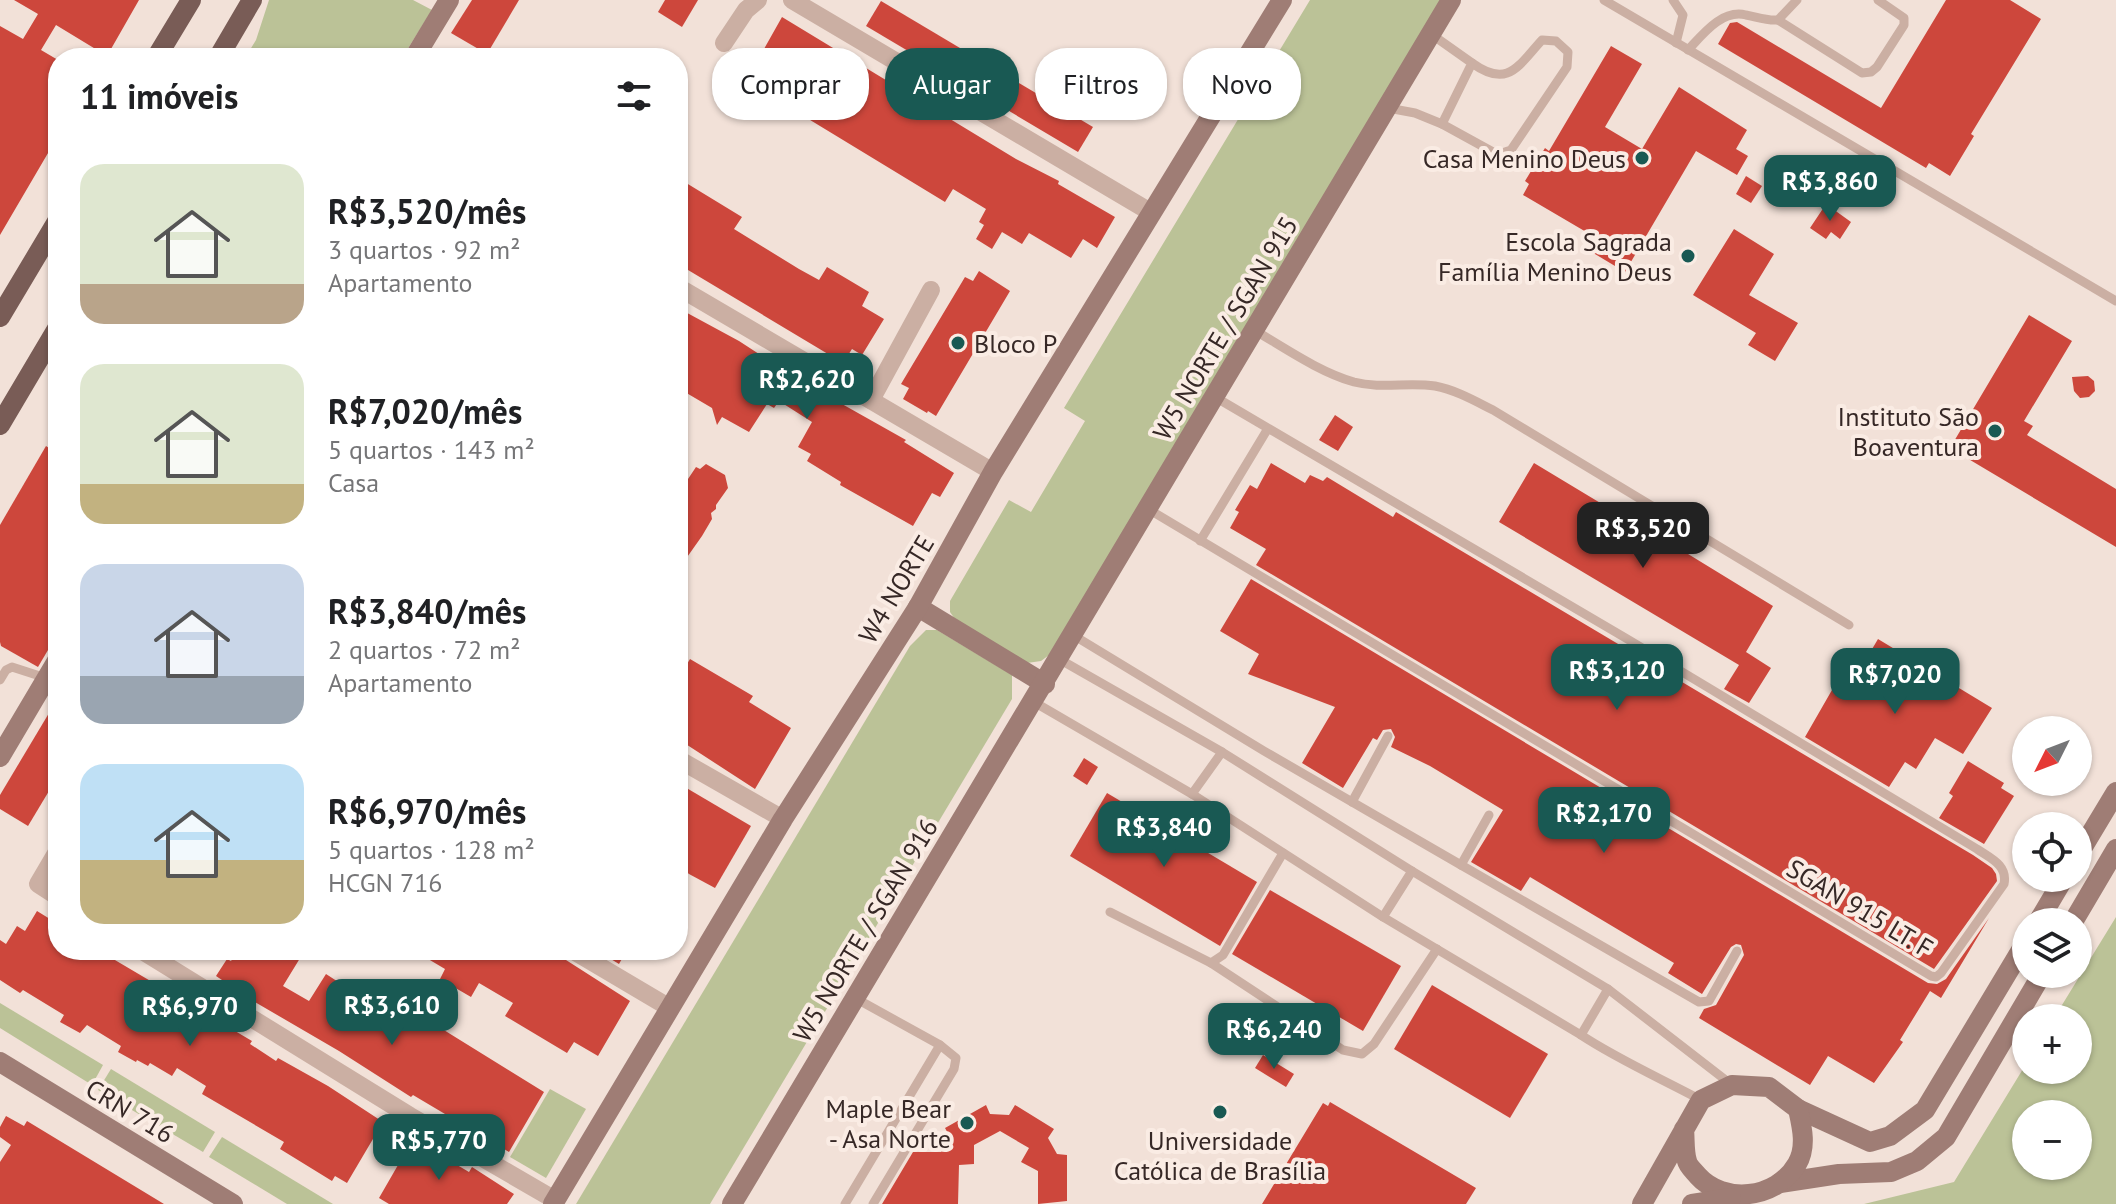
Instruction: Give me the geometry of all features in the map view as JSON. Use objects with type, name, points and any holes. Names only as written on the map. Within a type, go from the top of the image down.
[{"type":"main road","points":[[162,48],[191,0]]},
{"type":"main road","points":[[224,48],[252,0]]},
{"type":"main road","points":[[420,48],[449,0]]},
{"type":"main road","name":"W4 NORTE","points":[[554,1202],[783,819],[918,607],[993,472],[1282,0]]},
{"type":"main road","name":"W5 NORTE / SGAN 915","points":[[1039,693],[1451,0]]},
{"type":"main road","points":[[0,317],[48,237]]},
{"type":"main road","points":[[0,425],[48,344]]},
{"type":"main road","points":[[918,607],[1039,693]]},
{"type":"main road","points":[[0,757],[48,675]]},
{"type":"main road","name":"W5 NORTE / SGAN 916","points":[[732,1204],[1039,693]]},
{"type":"main road","points":[[2092,832],[2116,792]]},
{"type":"main road","points":[[2081,908],[2116,849]]},
{"type":"main road","points":[[1642,1204],[1701,1100],[1732,1085],[1769,1087],[1798,1109],[1870,1142],[1890,1136],[1925,1110],[2012,965]]},
{"type":"main road","points":[[1780,1183],[1839,1174],[1891,1172],[1917,1161],[1946,1137],[2034,988]]},
{"type":"main road","name":"CRN 716","points":[[0,1062],[233,1204]]},
{"type":"main road","points":[[1692,1204],[1758,1196],[1780,1183],[1797,1163],[1804,1137],[1798,1109]]},
{"type":"main road","points":[[1684,1129],[1687,1161],[1706,1187],[1734,1198]]},
{"type":"street","points":[[724,43],[746,10],[758,0]]},
{"type":"street","points":[[792,0],[1152,213]]},
{"type":"street","points":[[871,400],[931,290]]},
{"type":"street","points":[[688,293],[993,472]]},
{"type":"street","points":[[688,765],[783,819]]},
{"type":"street","points":[[48,867],[38,884],[48,890]]},
{"type":"street","points":[[157,960],[554,1202]]},
{"type":"street","points":[[589,960],[670,1008]]},
{"type":"lane","points":[[1604,0],[2116,301]]},
{"type":"lane","points":[[1673,0],[1683,15],[1676,43]]},
{"type":"lane","points":[[1778,20],[1797,0]]},
{"type":"lane","points":[[1688,50],[1719,20],[1728,15],[1743,14],[1768,21],[1778,20],[1862,73],[1871,72],[1904,25],[1904,18],[1878,0]]},
{"type":"lane","points":[[1388,108],[1415,113],[1493,152],[1502,153],[1511,150],[1567,67],[1568,52],[1556,41],[1542,40],[1515,69],[1503,75],[1488,74],[1431,34]]},
{"type":"lane","points":[[1442,124],[1472,63]]},
{"type":"lane","points":[[1254,330],[1350,381],[1376,386],[1435,386],[1461,394],[1493,410],[1849,625]]},
{"type":"lane","points":[[1148,509],[1200,541],[1267,430],[1215,397]]},
{"type":"lane","name":"SGAN 915 LT. F","points":[[1200,541],[1931,976],[1941,973],[2004,884],[2006,876],[2002,867],[1977,849],[1629,640],[1267,430]]},
{"type":"lane","points":[[1073,635],[1352,802],[1699,1002],[1709,1001],[1737,951]]},
{"type":"lane","points":[[1059,659],[1222,752],[1608,989],[1732,1085]]},
{"type":"lane","points":[[0,680],[12,667],[46,678]]},
{"type":"lane","points":[[1039,693],[1383,917],[1603,1049],[1701,1100]]},
{"type":"lane","points":[[1352,802],[1388,736]]},
{"type":"lane","points":[[1192,794],[1222,752]]},
{"type":"lane","points":[[1461,865],[1489,815]]},
{"type":"lane","points":[[1211,963],[1223,955],[1283,853]]},
{"type":"lane","points":[[1383,917],[1412,871]]},
{"type":"lane","points":[[1110,912],[1211,963],[1343,1050],[1362,1054],[1374,1044],[1437,949]]},
{"type":"lane","points":[[1581,1035],[1608,989]]},
{"type":"lane","points":[[855,998],[940,1045],[956,1058],[954,1069],[873,1204]]},
{"type":"lane","points":[[845,1204],[940,1045]]},
{"type":"green space","points":[[269,0],[413,0],[432,10],[408,48],[251,48]]},
{"type":"green space","points":[[1310,0],[1442,0],[1049,655],[1041,661],[1027,663],[957,622],[950,612],[950,601],[1009,500],[1031,512],[1085,421],[1064,408],[1238,120],[1301,120],[1301,48],[1281,48]]},
{"type":"green space","points":[[926,630],[937,630],[1012,675],[1012,699],[710,1204],[576,1204],[910,646]]},
{"type":"green space","points":[[2116,917],[2116,1204],[1864,1204],[1954,1182],[2014,1084],[2092,1084],[2092,1004],[2063,1004],[2072,988],[2092,988],[2092,956]]},
{"type":"green space","points":[[0,1003],[103,1065],[92,1085],[0,1028]]},
{"type":"green space","points":[[111,1069],[215,1132],[203,1152],[98,1090]]},
{"type":"green space","points":[[550,1089],[586,1109],[546,1178],[510,1157]]},
{"type":"green space","points":[[222,1137],[333,1204],[287,1204],[209,1157]]},
{"type":"building","points":[[14,0],[139,0],[112,48],[94,48],[56,25],[41,50],[48,54],[48,153],[0,235],[0,26],[23,39],[38,14]]},
{"type":"building","points":[[472,0],[519,0],[491,48],[477,48],[451,33]]},
{"type":"building","points":[[665,0],[698,0],[682,27],[658,12]]},
{"type":"building","points":[[1946,0],[2010,0],[2041,19],[1971,134],[1974,136],[1950,176],[1929,163],[1926,168],[1718,44],[1730,23],[1737,22],[1881,108]]},
{"type":"building","points":[[881,1],[960,48],[903,48],[866,26]]},
{"type":"building","points":[[782,17],[833,48],[765,48]]},
{"type":"building","name":"Casa Menino Deus","points":[[1611,46],[1642,64],[1605,127],[1642,149],[1679,87],[1747,130],[1736,149],[1748,156],[1737,175],[1696,151],[1625,272],[1585,248],[1593,236],[1523,195],[1529,184],[1525,181],[1545,148],[1549,151]]},
{"type":"building","points":[[869,70],[885,80],[885,120],[952,120],[1115,217],[1097,248],[1083,239],[1071,258],[1029,233],[1022,244],[1002,232],[992,249],[976,239],[984,225],[979,222],[986,209],[953,189],[945,202],[810,120],[869,120]]},
{"type":"building","points":[[1019,83],[1035,93],[1035,120],[1081,120],[1093,127],[1078,152],[1019,117]]},
{"type":"building","points":[[1746,176],[1762,186],[1751,203],[1736,194]]},
{"type":"building","points":[[688,184],[742,217],[734,229],[799,269],[819,280],[827,267],[869,292],[862,306],[884,319],[862,355],[852,349],[843,363],[688,270]]},
{"type":"building","points":[[1826,204],[1851,222],[1840,239],[1831,232],[1826,239],[1810,228]]},
{"type":"building","points":[[1734,229],[1774,254],[1749,295],[1798,323],[1775,361],[1748,345],[1756,333],[1693,295]]},
{"type":"building","name":"Bloco P","points":[[979,271],[1010,291],[936,416],[903,399],[909,388],[901,384],[965,277],[973,281]]},
{"type":"building","points":[[688,313],[906,440],[904,442],[954,473],[940,497],[932,493],[913,526],[840,485],[841,482],[807,461],[811,454],[798,447],[812,422],[779,401],[774,408],[767,404],[749,432],[722,417],[717,425],[712,408],[688,394]]},
{"type":"building","name":"Instituto São Boaventura","points":[[2029,315],[2072,341],[2024,421],[2033,426],[2027,435],[2116,489],[2116,547],[1950,448]]},
{"type":"building","points":[[2088,376],[2094,381],[2095,391],[2089,397],[2080,398],[2074,391],[2072,377]]},
{"type":"building","points":[[1335,415],[1353,427],[1338,451],[1319,440]]},
{"type":"building","points":[[46,446],[48,650],[38,667],[1,646],[0,525]]},
{"type":"building","points":[[1271,463],[1305,483],[1310,475],[1323,481],[1327,477],[1393,517],[1396,512],[1973,855],[1992,868],[1997,881],[1934,969],[1256,565],[1266,549],[1230,528],[1239,512],[1235,510],[1250,485],[1257,489]]},
{"type":"building","points":[[1534,463],[1773,606],[1746,652],[1771,668],[1749,703],[1724,689],[1739,665],[1499,522]]},
{"type":"building","points":[[706,464],[725,475],[728,488],[688,556],[688,479],[696,467],[700,469]]},
{"type":"building","points":[[1251,579],[1928,983],[1937,984],[1946,979],[1989,918],[1941,998],[1930,991],[1900,1040],[1903,1042],[1874,1083],[1828,1056],[1810,1085],[1699,1018],[1704,1009],[1716,1005],[1744,955],[1741,945],[1731,947],[1702,994],[1668,973],[1674,963],[1530,877],[1521,891],[1471,862],[1503,810],[1430,766],[1391,747],[1395,737],[1391,729],[1383,730],[1377,740],[1373,738],[1343,788],[1302,763],[1335,707],[1248,674],[1259,654],[1220,631]]},
{"type":"building","points":[[1878,639],[1992,708],[1963,754],[1935,738],[1916,769],[1905,762],[1889,787],[1805,737],[1836,683],[1848,690]]},
{"type":"building","points":[[690,659],[753,696],[749,702],[791,728],[755,789],[688,745]]},
{"type":"building","points":[[48,715],[48,793],[28,826],[0,809],[0,795]]},
{"type":"building","points":[[1084,758],[1098,767],[1087,785],[1073,776]]},
{"type":"building","points":[[1968,761],[2004,783],[2001,788],[2014,796],[1984,844],[1939,818],[1953,796],[1949,793]]},
{"type":"building","points":[[688,789],[751,826],[715,888],[689,874]]},
{"type":"building","points":[[1107,793],[1257,882],[1220,946],[1070,856]]},
{"type":"building","points":[[1270,890],[1401,966],[1363,1031],[1232,954]]},
{"type":"building","points":[[37,911],[48,918],[48,960],[115,960],[252,1041],[250,1044],[276,1061],[278,1058],[328,1086],[383,1122],[347,1183],[335,1176],[332,1181],[280,1149],[284,1142],[202,1094],[206,1086],[177,1068],[172,1076],[150,1063],[148,1066],[136,1062],[118,1052],[121,1046],[87,1025],[80,1033],[60,1022],[64,1015],[0,980],[0,940],[6,944],[17,926],[25,931]]},
{"type":"building","points":[[226,960],[299,960],[283,986],[309,1001],[326,974],[369,1002],[412,1024],[418,1014],[544,1092],[509,1152],[224,984],[216,976]]},
{"type":"building","points":[[430,960],[566,960],[630,1001],[598,1056],[574,1042],[567,1053],[505,1016],[513,1003],[479,983],[471,997],[440,979],[445,969]]},
{"type":"building","points":[[1432,985],[1548,1054],[1510,1118],[1394,1049]]},
{"type":"building","points":[[1263,1055],[1294,1074],[1286,1087],[1255,1068]]},
{"type":"building","points":[[1330,1102],[1476,1188],[1466,1204],[1262,1204],[1323,1103],[1328,1106]]},
{"type":"building","points":[[986,1105],[990,1114],[1009,1115],[1015,1105],[1054,1129],[1048,1138],[1057,1154],[1067,1155],[1067,1201],[1038,1204],[1038,1171],[1021,1162],[1029,1148],[1000,1131],[974,1145],[974,1164],[959,1165],[958,1204],[882,1204],[913,1152],[941,1152],[950,1137],[945,1128]]},
{"type":"building","points":[[6,1116],[24,1126],[27,1121],[164,1204],[0,1204],[0,1162],[11,1145],[0,1137],[0,1127]]},
{"type":"building","points":[[413,1139],[469,1172],[472,1167],[514,1194],[507,1204],[389,1204],[379,1198]]},
{"type":"place","name":"Casa Menino Deus","points":[[1642,158]]},
{"type":"place","name":"Escola Sagrada Família Menino Deus","points":[[1688,256]]},
{"type":"place","name":"Bloco P","points":[[958,343]]},
{"type":"place","name":"Instituto São Boaventura","points":[[1995,431]]},
{"type":"place","name":"Universidade Católica de Brasília","points":[[1220,1112]]},
{"type":"place","name":"Maple Bear - Asa Norte","points":[[967,1123]]}]
